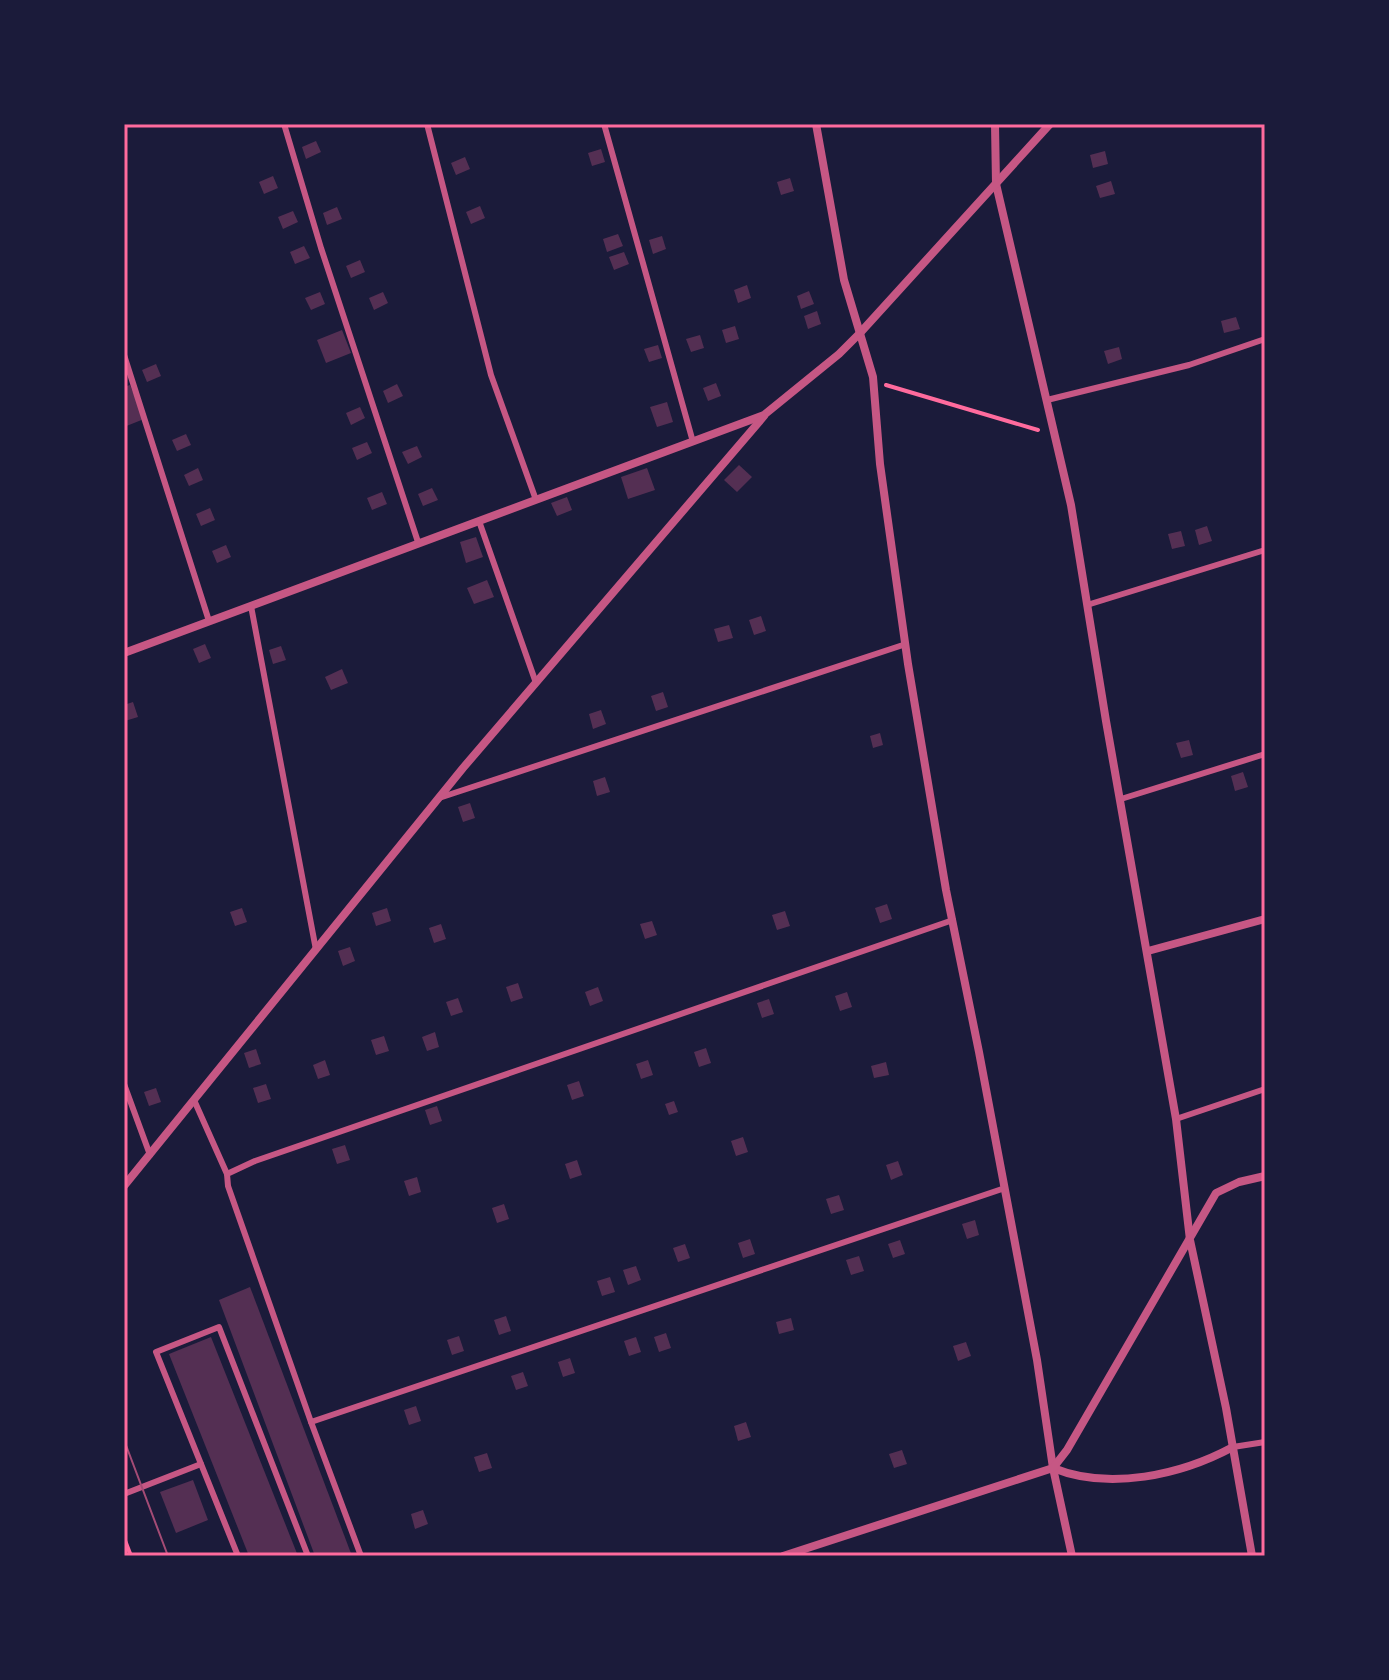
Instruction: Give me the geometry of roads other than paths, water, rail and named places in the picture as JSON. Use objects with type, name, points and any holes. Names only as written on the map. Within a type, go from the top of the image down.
[{"type":"street","points":[[816,124],[844,280],[873,377],[880,464],[906,644],[953,920],[1037,1360],[1053,1468],[1072,1556]]},
{"type":"street","points":[[995,124],[996,184],[1071,505],[1176,1119],[1190,1240],[1252,1556]]},
{"type":"street","points":[[124,1186],[439,798],[764,415],[860,333],[1050,124]]},
{"type":"street","points":[[124,653],[764,415]]},
{"type":"street","points":[[1148,951],[1265,919]]},
{"type":"street","points":[[783,1556],[1053,1468],[1067,1450],[1216,1193],[1239,1182],[1265,1176]]},
{"type":"street","points":[[1053,1468],[1071,1475],[1100,1479],[1139,1478],[1210,1459],[1233,1447]]},
{"type":"lane","points":[[284,124],[321,248],[418,542]]},
{"type":"lane","points":[[427,124],[491,375],[536,500]]},
{"type":"lane","points":[[604,124],[693,442]]},
{"type":"lane","points":[[1047,400],[1189,365],[1265,339]]},
{"type":"lane","points":[[124,355],[209,621]]},
{"type":"lane","points":[[479,521],[536,683]]},
{"type":"lane","points":[[1087,605],[1265,550]]},
{"type":"lane","points":[[251,606],[316,950]]},
{"type":"lane","points":[[439,798],[906,644]]},
{"type":"lane","points":[[1121,799],[1265,754]]},
{"type":"lane","points":[[227,1174],[285,1150],[953,920]]},
{"type":"lane","points":[[124,1084],[150,1155]]},
{"type":"lane","points":[[1176,1119],[1265,1089]]},
{"type":"lane","points":[[194,1100],[227,1174],[228,1186],[361,1556]]},
{"type":"lane","points":[[311,1422],[1005,1188]]},
{"type":"lane","points":[[238,1556],[156,1352],[219,1327],[308,1556]]},
{"type":"lane","points":[[1233,1447],[1265,1442]]},
{"type":"lane","points":[[124,1494],[201,1464]]},
{"type":"tram line","points":[[124,1440],[168,1556]]}]
